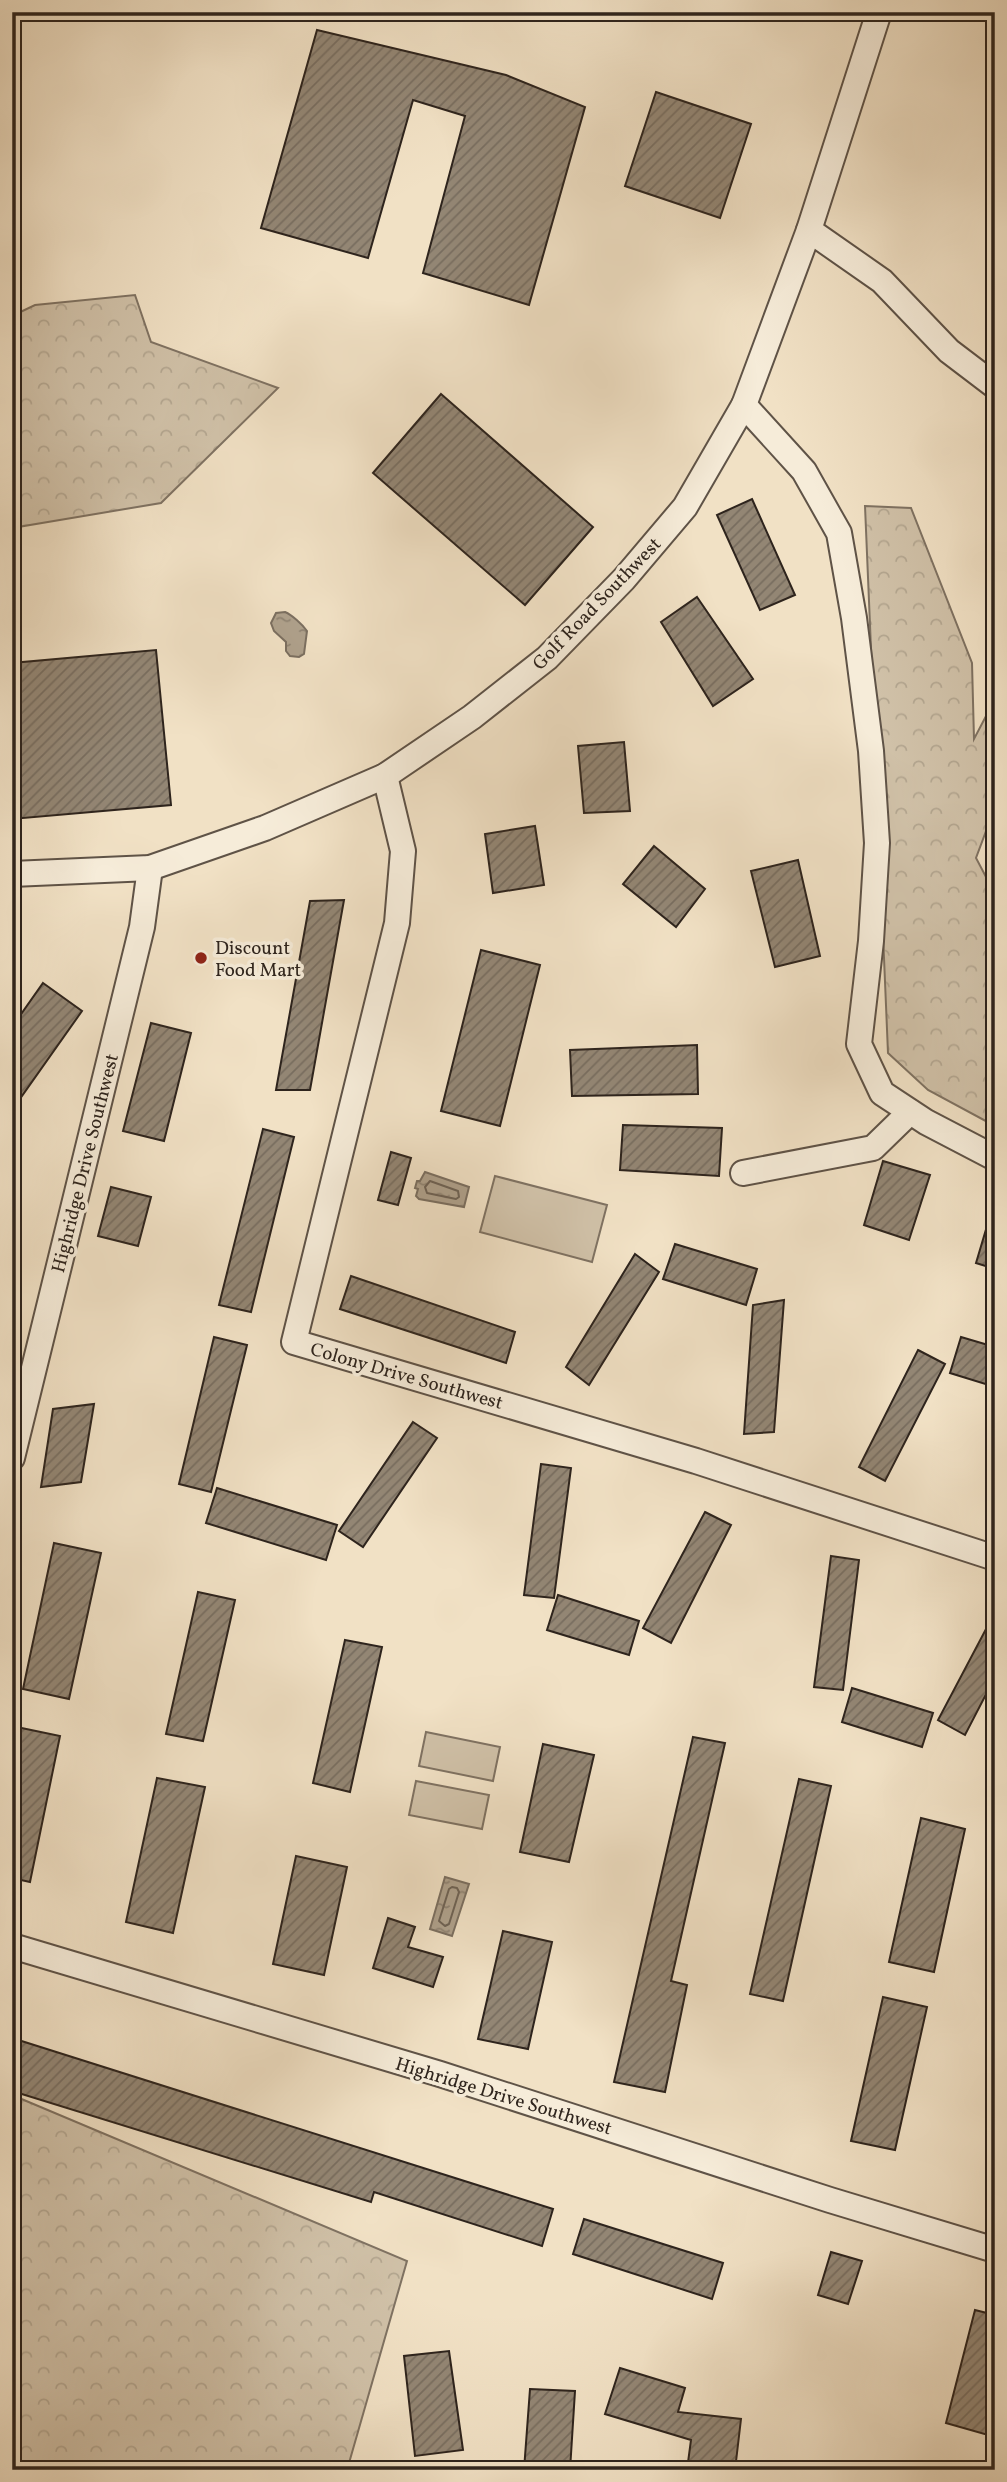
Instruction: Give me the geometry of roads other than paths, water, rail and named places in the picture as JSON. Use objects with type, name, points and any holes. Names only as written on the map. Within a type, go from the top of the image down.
[{"type":"street","name":"Golf Road Southwest","points":[[12,874],[149,868],[265,828],[386,776],[472,717],[547,658],[624,579],[685,506],[744,405],[809,230],[879,12]]},
{"type":"street","points":[[809,230],[883,281],[949,351],[995,386]]},
{"type":"street","points":[[744,405],[804,471],[839,533],[854,618],[869,737],[877,843],[871,941],[859,1044],[882,1093],[995,1158]]},
{"type":"street","name":"Colony Drive Southwest","points":[[386,776],[403,851],[397,923],[294,1342],[696,1461],[995,1558]]},
{"type":"street","name":"Highridge Drive Southwest","points":[[12,1458],[142,927],[149,868]]},
{"type":"street","points":[[743,1173],[873,1148],[911,1112]]},
{"type":"street","name":"Highridge Drive Southwest","points":[[12,1946],[440,2074],[995,2250]]},
{"type":"water","points":[[285,612],[307,631],[304,654],[299,657],[290,656],[286,651],[286,642],[274,631],[271,623],[276,613]]},
{"type":"water","points":[[425,1172],[469,1187],[464,1207],[419,1199],[416,1196],[418,1189],[415,1188]]},
{"type":"water","points":[[445,1877],[469,1884],[452,1936],[430,1929]]},
{"type":"place","name":"Discount Food Mart","points":[[201,958]]}]
